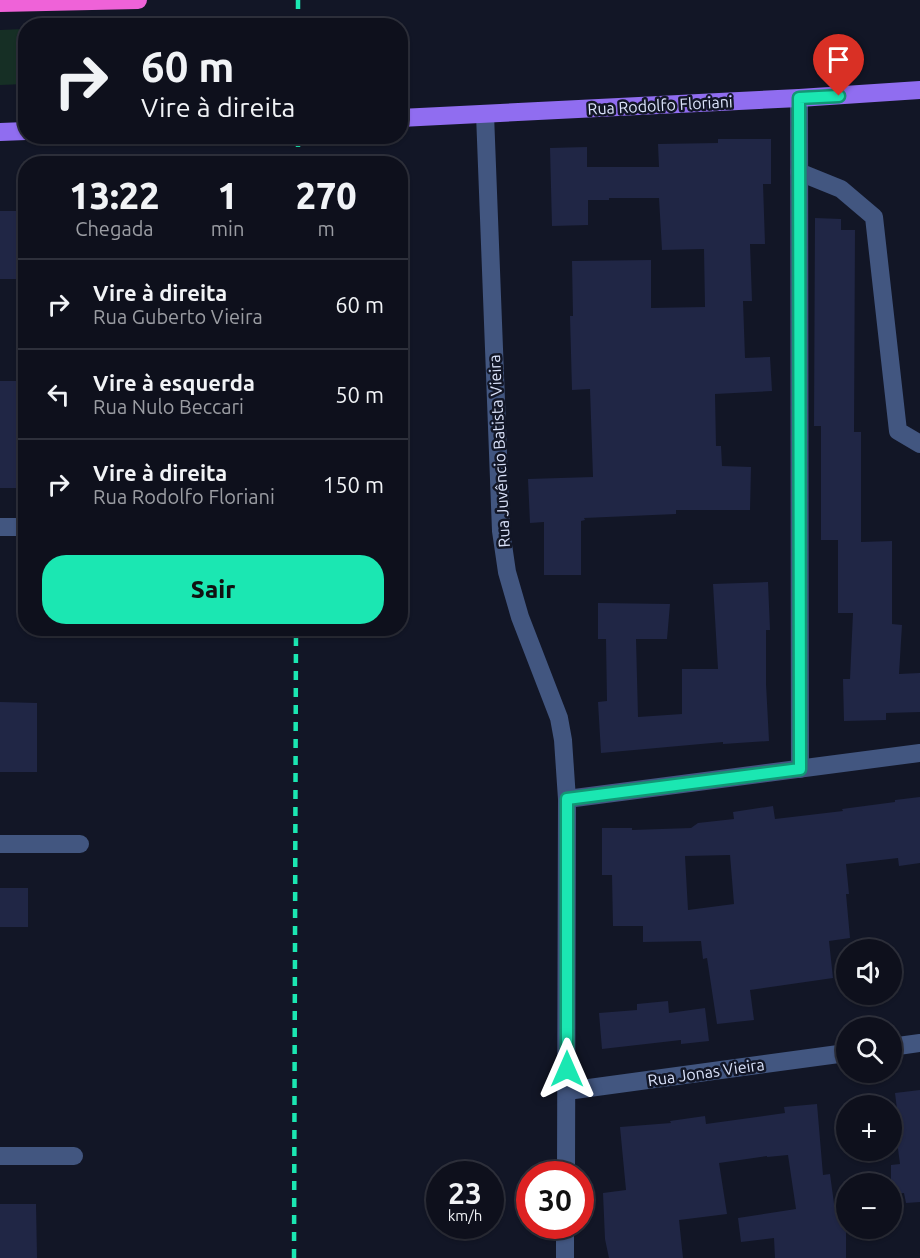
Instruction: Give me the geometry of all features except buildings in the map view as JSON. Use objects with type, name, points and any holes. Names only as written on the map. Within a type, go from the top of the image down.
[{"type":"highway","points":[[2,4],[138,0]]},
{"type":"main road","name":"Rua Rodolfo Floriani","points":[[408,118],[920,90]]},
{"type":"main road","points":[[0,132],[18,131]]},
{"type":"street","points":[[799,98],[800,769]]},
{"type":"street","name":"Rua Juvêncio Batista Vieira","points":[[485,114],[501,531],[507,572],[520,617],[559,718],[563,740],[567,799],[566,1161]]},
{"type":"street","points":[[799,172],[841,189],[874,217],[898,431],[920,444]]},
{"type":"street","points":[[0,528],[18,527]]},
{"type":"street","points":[[567,799],[920,753]]},
{"type":"street","points":[[0,844],[80,844]]},
{"type":"street","points":[[902,1045],[920,1043]]},
{"type":"street","name":"Rua Jonas Vieira","points":[[567,1091],[836,1054]]},
{"type":"street","points":[[0,1156],[74,1156]]},
{"type":"street","points":[[565,1258],[566,1239]]},
{"type":"green space","points":[[18,29],[18,84],[0,85],[0,30]]},
{"type":"railway","points":[[298,0],[298,18]]},
{"type":"railway","points":[[298,144],[298,156]]},
{"type":"railway","points":[[294,1258],[296,636]]},
{"type":"route","points":[[567,1069],[567,799],[800,769],[799,98],[839,96]]}]
